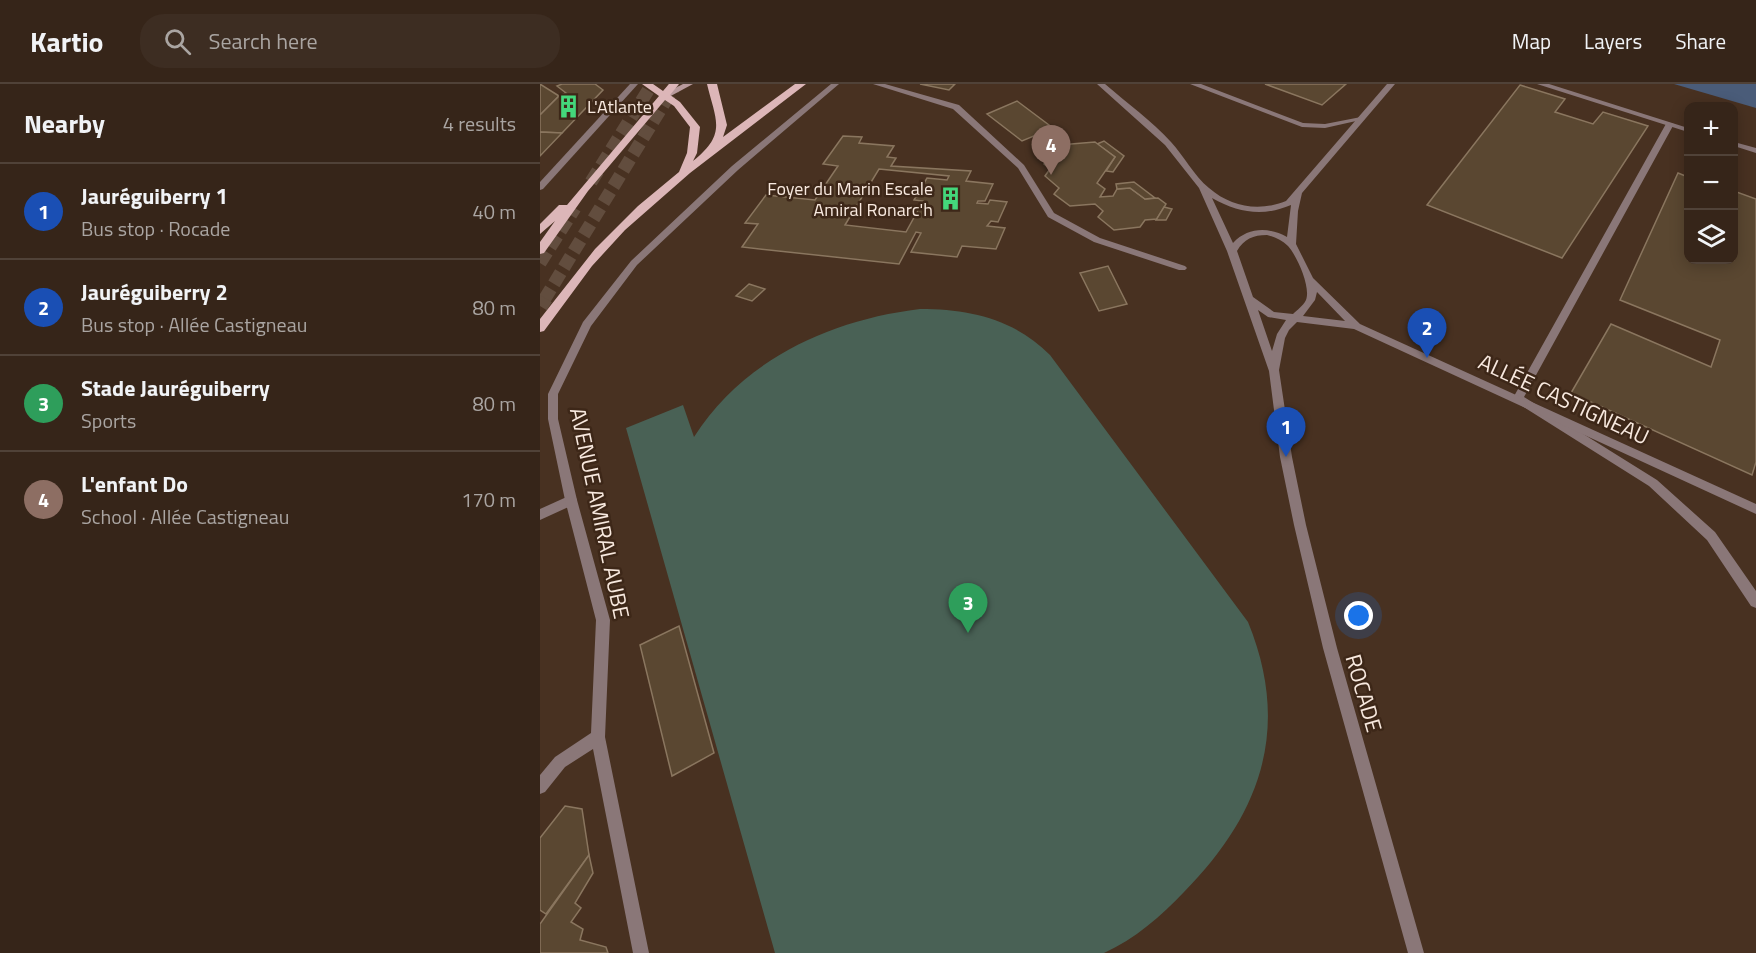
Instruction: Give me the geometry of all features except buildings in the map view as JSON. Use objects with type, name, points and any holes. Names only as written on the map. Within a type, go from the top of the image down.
[{"type":"main road","points":[[646,84],[677,104],[696,127],[692,153],[680,177]]},
{"type":"main road","points":[[540,250],[584,189],[674,84]]},
{"type":"main road","points":[[664,96],[688,84]]},
{"type":"main road","points":[[712,84],[722,125],[715,150]]},
{"type":"main road","points":[[540,328],[578,275],[621,228],[680,177],[801,84]]},
{"type":"main road","points":[[540,230],[584,189]]},
{"type":"street","points":[[540,187],[634,84]]},
{"type":"street","name":"AVENUE AMIRAL AUBE","points":[[641,953],[598,737],[603,620],[571,500],[553,419],[553,394],[587,324],[634,263],[735,168],[835,84]]},
{"type":"street","points":[[877,84],[956,107],[1021,167],[1051,214],[1096,240],[1182,268]]},
{"type":"street","points":[[1101,84],[1168,143],[1203,187],[1232,251],[1274,371]]},
{"type":"street","points":[[1194,84],[1302,125],[1325,126],[1361,119]]},
{"type":"street","points":[[1203,187],[1236,208],[1252,211],[1278,209],[1300,193],[1391,84]]},
{"type":"street","points":[[1541,84],[1684,128]]},
{"type":"street","points":[[1670,124],[1518,399],[1653,483],[1712,536],[1756,602]]},
{"type":"street","points":[[1738,145],[1756,151]]},
{"type":"street","points":[[1274,371],[1282,333],[1311,300],[1313,292],[1291,244],[1294,211],[1300,193]]},
{"type":"street","points":[[1232,251],[1241,237],[1252,233],[1276,236],[1291,244]]},
{"type":"street","points":[[1309,279],[1356,326]]},
{"type":"street","points":[[1249,300],[1270,315],[1356,326]]},
{"type":"street","name":"ALLÉE CASTIGNEAU","points":[[1356,326],[1756,509]]},
{"type":"street","name":"ROCADE","points":[[1274,371],[1288,468],[1324,625],[1416,953]]},
{"type":"street","points":[[540,515],[571,500]]},
{"type":"street","points":[[540,787],[560,762],[598,737]]},
{"type":"green space","points":[[920,309],[956,311],[990,318],[1022,333],[1050,355],[1248,622],[1261,661],[1267,697],[1267,733],[1261,767],[1250,800],[1233,831],[1211,862],[1184,892],[1137,934],[1104,953],[775,953],[626,428],[683,405],[694,437],[714,410],[738,386],[764,365],[792,348],[854,323],[887,314]]},
{"type":"water","points":[[1674,84],[1756,84],[1756,108]]},
{"type":"tunnel","points":[[591,182],[652,84]]},
{"type":"tunnel","points":[[544,300],[676,84]]},
{"type":"tunnel","points":[[540,263],[575,208]]},
{"type":"tunnel","points":[[540,306],[545,298]]},
{"type":"place","name":"L'Atlante","points":[[569,106]]},
{"type":"place","name":"L'enfant Do","points":[[1051,175]]},
{"type":"place","name":"Foyer du Marin Escale Amiral Ronarc'h","points":[[951,198]]},
{"type":"place","name":"Jauréguiberry 2","points":[[1427,358]]},
{"type":"place","name":"Jauréguiberry 1","points":[[1286,457]]},
{"type":"place","name":"Stade Jauréguiberry","points":[[968,633]]}]
